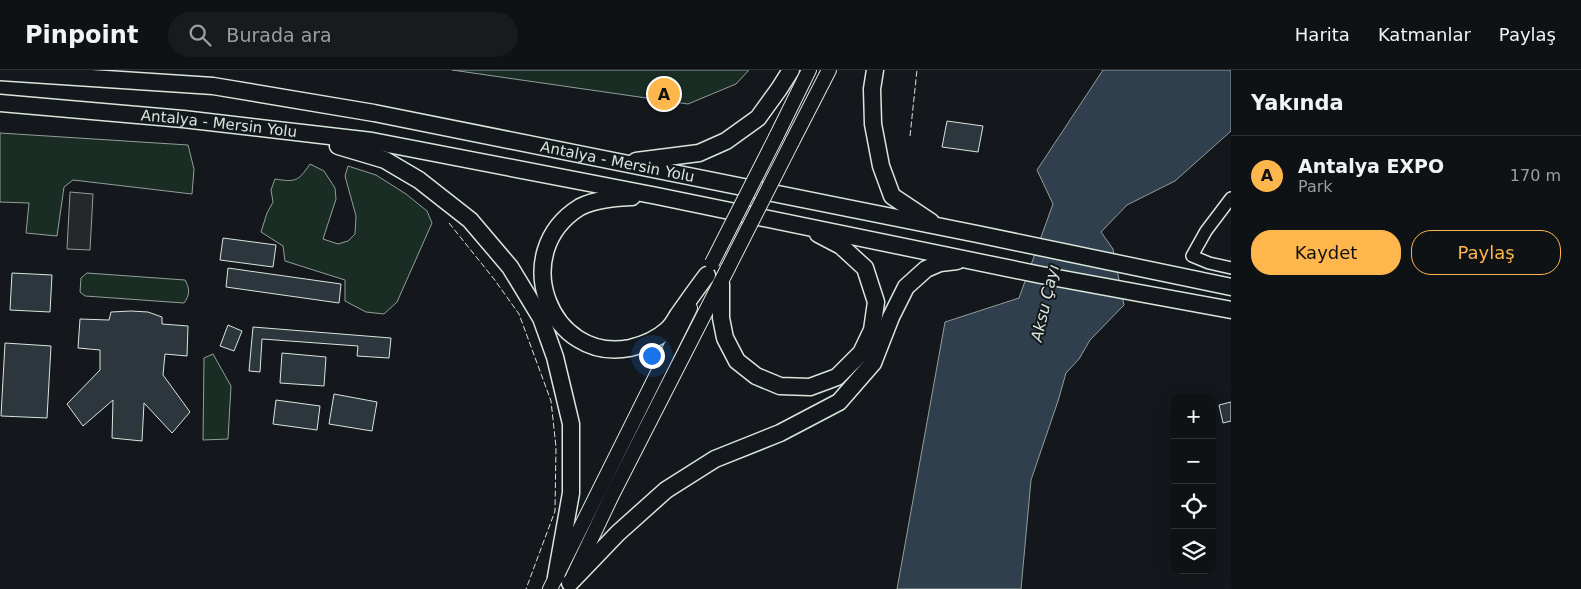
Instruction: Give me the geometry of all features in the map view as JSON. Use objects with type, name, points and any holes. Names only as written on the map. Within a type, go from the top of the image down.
[{"type":"highway","points":[[620,163],[699,153],[726,141],[758,118],[791,70]]},
{"type":"highway","points":[[875,70],[872,89],[873,124],[881,166],[892,196],[937,226]]},
{"type":"highway","name":"Antalya - Mersin Yolu","points":[[0,72],[213,86],[374,113],[1231,287]]},
{"type":"highway","name":"Antalya - Mersin Yolu","points":[[0,103],[183,119],[372,141],[803,225],[1040,275],[1231,310]]},
{"type":"highway","points":[[283,130],[386,160],[411,175],[470,220],[510,267],[541,318],[555,357],[571,424],[571,493],[561,584]]},
{"type":"highway","points":[[656,196],[609,199],[582,206],[561,222],[546,245],[542,270],[544,294],[557,319],[574,336],[598,348],[620,350],[643,346],[668,330],[709,269]]},
{"type":"highway","points":[[721,284],[721,318],[725,338],[737,360],[756,376],[780,386],[810,387],[837,377],[861,353],[872,330],[876,302],[865,268],[841,246],[803,225]]},
{"type":"highway","points":[[561,584],[666,490],[715,459],[780,433],[839,402],[873,363],[891,317],[906,287],[926,269],[940,263],[967,260]]},
{"type":"main road","points":[[561,584],[709,269],[809,70]]},
{"type":"main road","points":[[561,584],[612,495],[829,70]]},
{"type":"street","points":[[1231,198],[1206,231],[1192,256],[1209,263],[1231,268]]},
{"type":"green space","points":[[452,70],[749,70],[736,84],[688,104]]},
{"type":"green space","points":[[0,133],[188,145],[194,169],[192,194],[73,180],[64,187],[57,236],[26,233],[29,203],[0,202]]},
{"type":"green space","points":[[310,164],[324,171],[335,188],[336,199],[323,239],[338,244],[348,241],[355,234],[356,216],[345,176],[348,166],[376,175],[406,194],[427,211],[432,223],[397,302],[384,314],[366,312],[345,301],[345,280],[285,261],[283,246],[261,232],[273,202],[271,190],[275,179],[296,179]]},
{"type":"green space","points":[[87,273],[185,280],[188,286],[188,295],[184,303],[85,296],[80,292],[81,278]]},
{"type":"green space","points":[[213,354],[231,386],[228,439],[203,440],[204,358]]},
{"type":"shaded area","points":[[70,192],[93,194],[90,250],[67,249]]},
{"type":"water","name":"Aksu Çayı","points":[[1103,70],[1231,70],[1231,131],[1175,181],[1127,205],[1101,232],[1113,249],[1124,305],[1090,340],[1079,359],[1066,373],[1031,480],[1021,589],[897,589],[945,322],[1019,298],[1053,204],[1037,170]]},
{"type":"building","points":[[947,121],[983,126],[978,152],[942,147]]},
{"type":"building","points":[[223,238],[276,245],[273,267],[220,260]]},
{"type":"building","points":[[228,268],[341,284],[339,303],[226,287]]},
{"type":"building","points":[[12,273],[52,275],[50,312],[10,310]]},
{"type":"building","points":[[111,312],[148,312],[162,317],[162,324],[188,326],[187,356],[165,354],[163,375],[190,412],[172,433],[144,403],[142,441],[112,438],[113,400],[83,426],[67,404],[100,370],[100,350],[78,348],[80,319],[109,320]]},
{"type":"building","points":[[228,325],[242,331],[234,351],[220,346]]},
{"type":"building","points":[[253,327],[391,338],[389,358],[357,356],[358,346],[262,339],[260,372],[249,371]]},
{"type":"building","points":[[5,343],[51,346],[47,418],[1,416]]},
{"type":"building","points":[[282,353],[326,357],[324,386],[280,383]]},
{"type":"building","points":[[334,394],[377,402],[372,431],[329,424]]},
{"type":"building","points":[[276,400],[320,406],[317,430],[273,424]]},
{"type":"building","points":[[1231,402],[1231,421],[1223,423],[1219,405]]},
{"type":"fence","points":[[910,136],[917,70]]},
{"type":"fence","points":[[449,223],[494,279],[519,314],[551,401],[556,447],[555,511],[526,589]]},
{"type":"place","name":"Antalya EXPO","points":[[664,94]]}]
